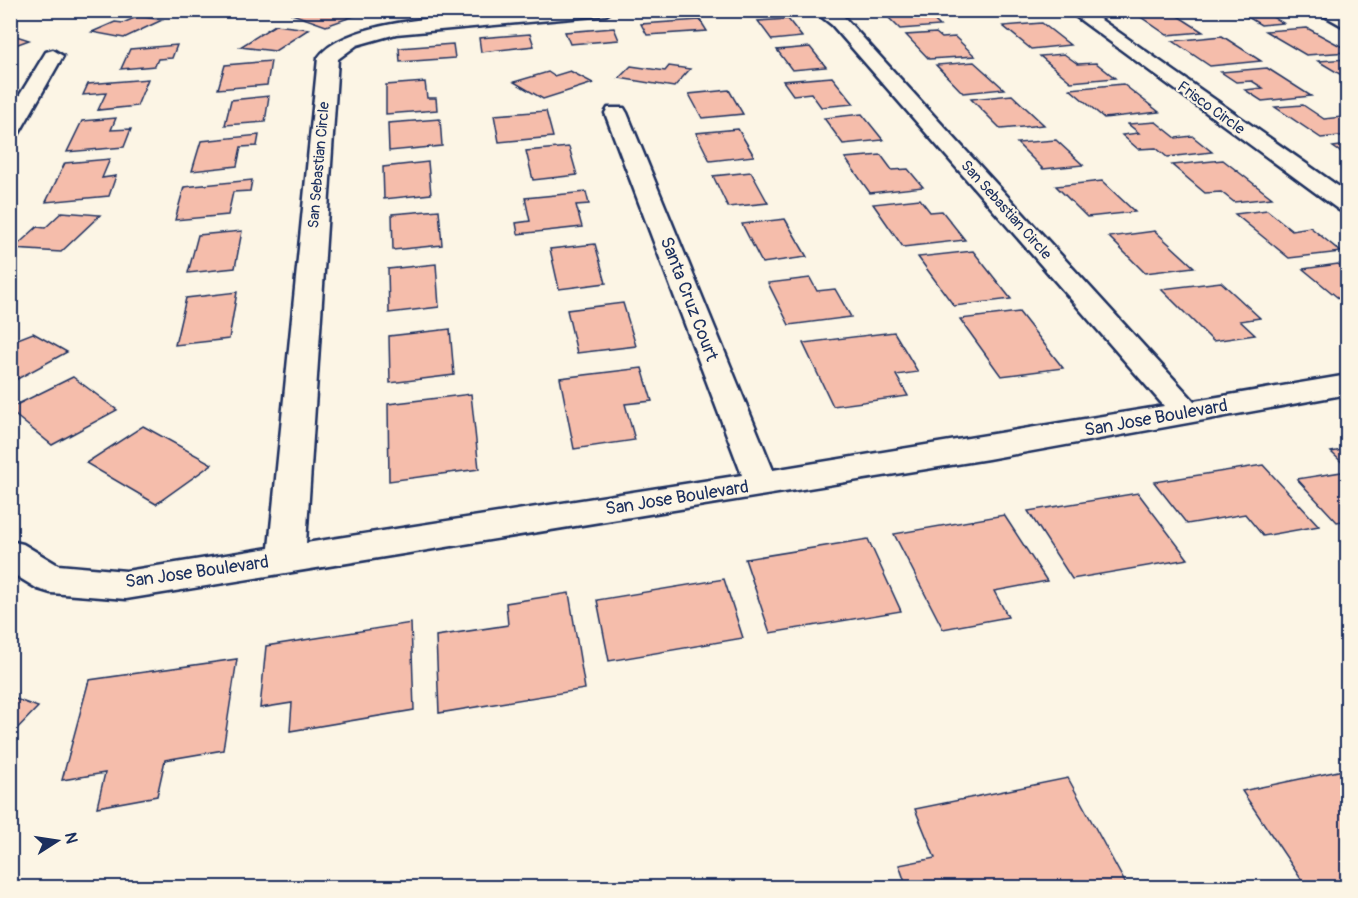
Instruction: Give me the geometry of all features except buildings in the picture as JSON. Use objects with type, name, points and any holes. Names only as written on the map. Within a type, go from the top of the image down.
[{"type":"street","name":"San Sebastian Circle","points":[[286,559],[328,58],[339,45],[364,35],[396,29],[606,10]]},
{"type":"street","name":"San Sebastian Circle","points":[[821,10],[838,21],[1187,412]]},
{"type":"street","name":"Frisco Circle","points":[[1075,10],[1347,206]]},
{"type":"street","points":[[1322,10],[1347,24]]},
{"type":"street","points":[[10,130],[53,56]]},
{"type":"street","name":"Santa Cruz Court","points":[[616,113],[762,484]]},
{"type":"street","name":"San Jose Boulevard","points":[[10,554],[51,579],[126,585],[762,484],[1347,384]]}]
